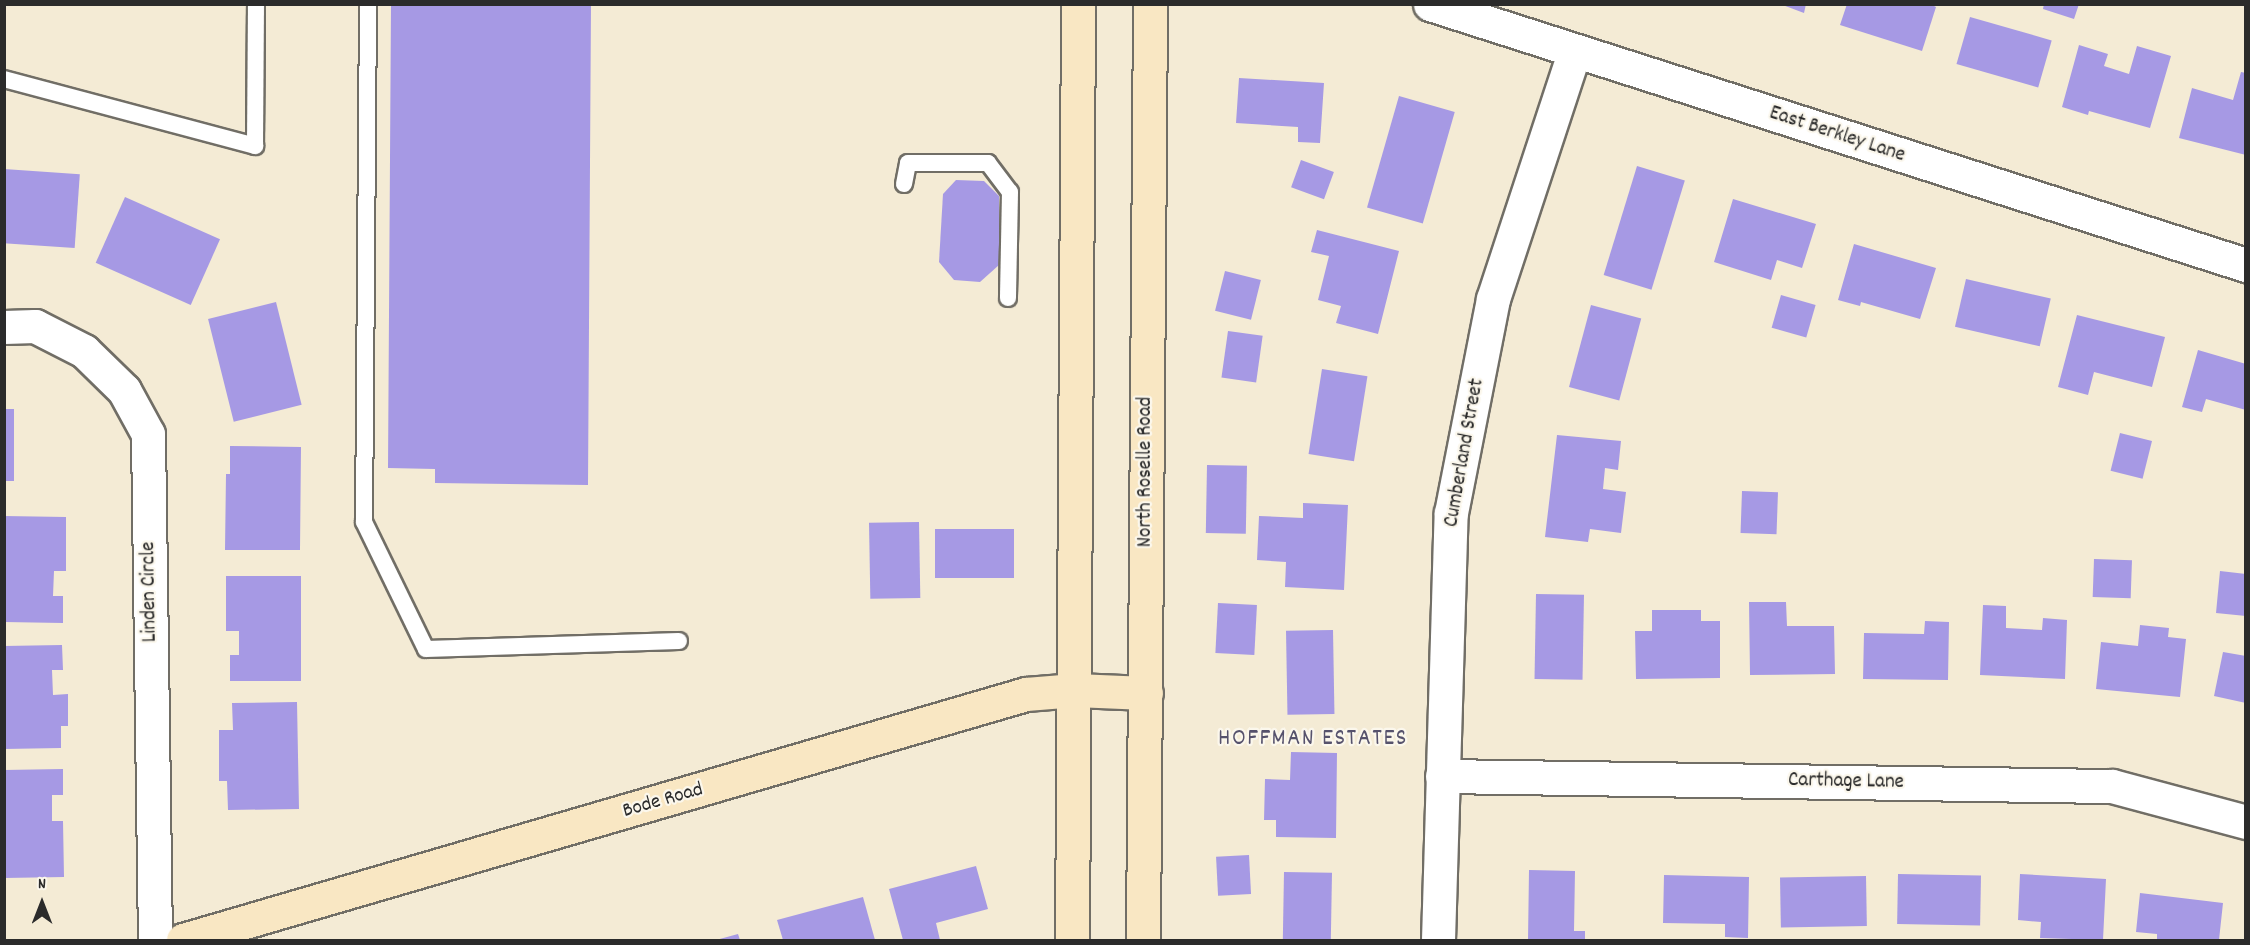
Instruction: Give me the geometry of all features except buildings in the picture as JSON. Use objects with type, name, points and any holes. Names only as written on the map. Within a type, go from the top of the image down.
[{"type":"main road","points":[[1072,940],[1078,4]]},
{"type":"main road","name":"North Roselle Road","points":[[1143,940],[1146,693],[1145,337],[1150,4]]},
{"type":"main road","name":"Bode Road","points":[[183,940],[1026,694],[1075,690],[1146,693]]},
{"type":"street","name":"East Berkley Lane","points":[[1430,4],[1574,52],[2246,264]]},
{"type":"street","name":"Cumberland Street","points":[[1438,940],[1451,513],[1493,299],[1574,52]]},
{"type":"street","name":"Linden Circle","points":[[4,327],[35,326],[84,351],[124,390],[148,434],[155,940]]},
{"type":"street","name":"Carthage Lane","points":[[1442,776],[2112,786],[2246,822]]},
{"type":"lane","points":[[4,79],[255,146],[256,4]]},
{"type":"lane","points":[[368,4],[364,522],[426,649],[679,641]]},
{"type":"lane","points":[[904,184],[908,163],[988,163],[1010,192],[1008,298]]},
{"type":"district","name":"HOFFMAN ESTATES","points":[[1313,740]]}]
